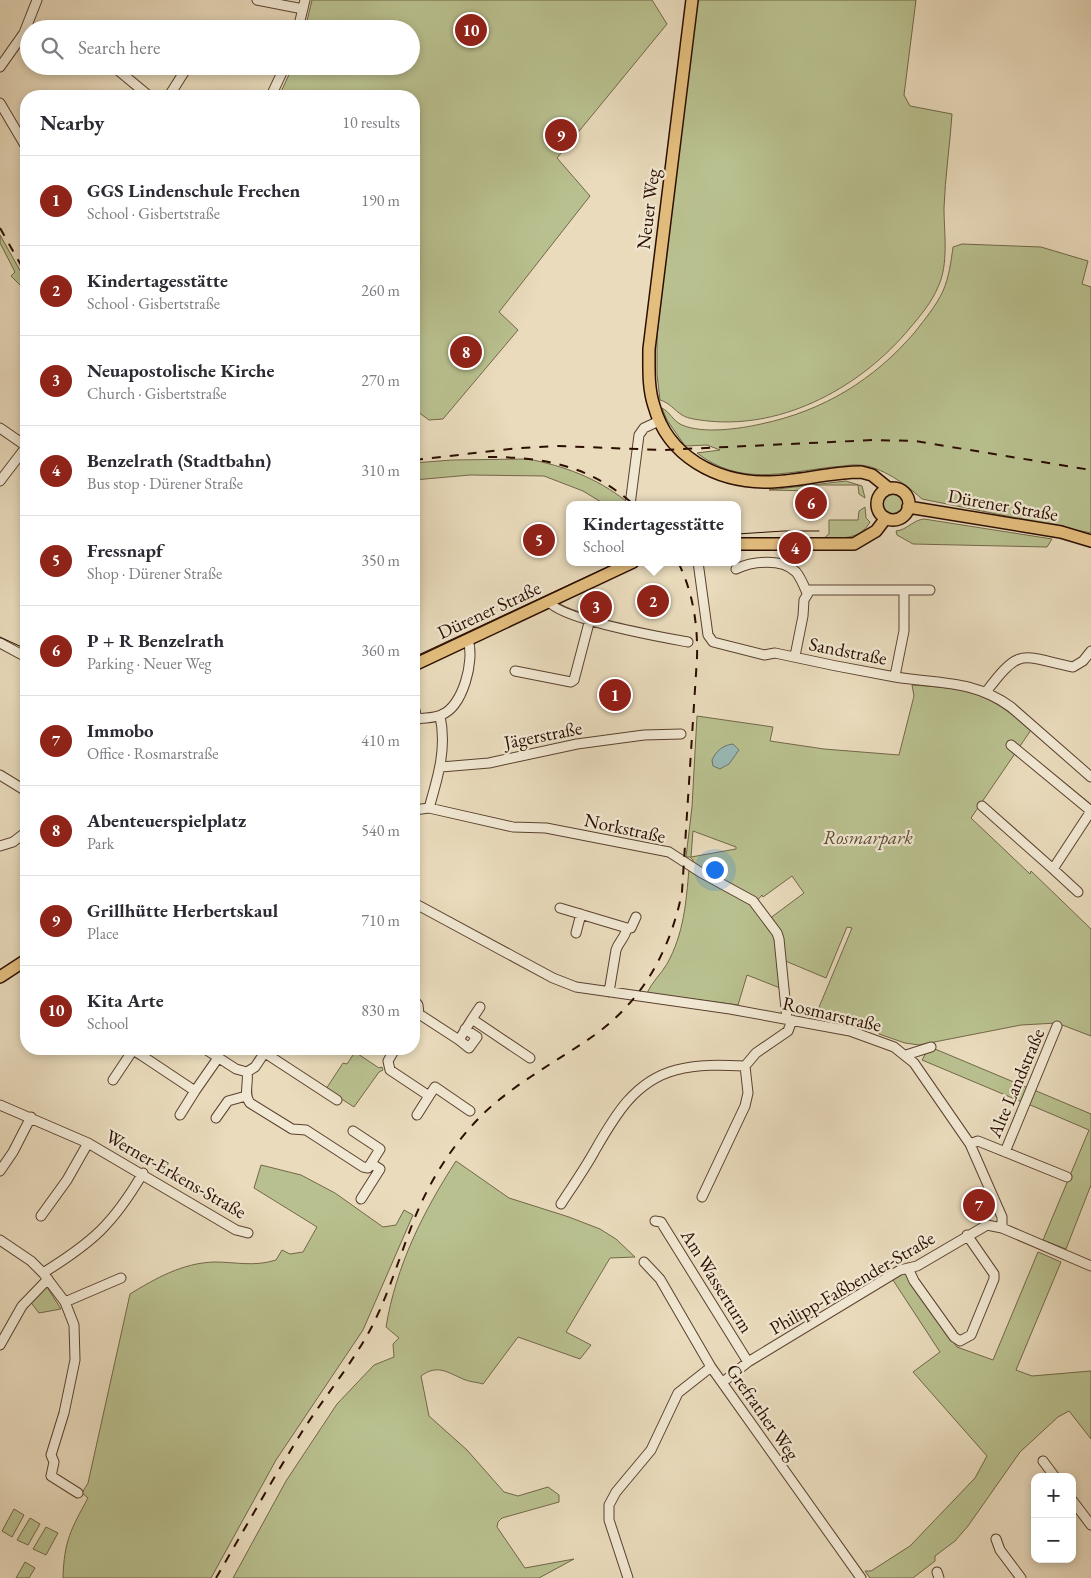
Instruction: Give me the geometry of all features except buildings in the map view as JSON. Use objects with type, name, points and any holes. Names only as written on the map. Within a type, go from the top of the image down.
[{"type":"main road","name":"Neuer Weg","points":[[692,0],[649,350],[648,375],[654,407],[659,421],[671,440],[689,458],[716,474],[749,481],[768,482],[861,472],[880,481],[888,488]]},
{"type":"main road","points":[[888,488],[893,488],[904,492],[909,501],[908,507],[900,518],[886,518],[878,511],[877,501],[880,493],[888,488]]},
{"type":"main road","name":"Dürener Straße","points":[[908,507],[1061,532],[1091,541]]},
{"type":"main road","points":[[741,544],[854,544],[870,537],[886,518]]},
{"type":"main road","name":"Dürener Straße","points":[[420,662],[624,566]]},
{"type":"main road","points":[[0,977],[20,964]]},
{"type":"street","points":[[31,20],[37,0]]},
{"type":"street","points":[[257,0],[303,10]]},
{"type":"street","points":[[300,20],[306,0]]},
{"type":"street","points":[[0,67],[20,43]]},
{"type":"street","points":[[123,75],[142,90]]},
{"type":"street","points":[[173,90],[182,75]]},
{"type":"street","points":[[274,90],[281,75]]},
{"type":"street","points":[[0,103],[20,136]]},
{"type":"street","points":[[631,501],[639,436],[644,428],[659,421]]},
{"type":"street","points":[[0,428],[20,443]]},
{"type":"street","points":[[0,481],[20,455]]},
{"type":"street","points":[[736,569],[748,563],[785,565],[799,576],[807,593],[815,590],[930,590]]},
{"type":"street","name":"Sandstraße","points":[[699,566],[710,640],[764,655],[776,653],[795,656],[894,676],[963,684],[986,692],[1011,707],[1091,777]]},
{"type":"street","name":"Sandstraße","points":[[894,676],[904,631],[904,590]]},
{"type":"street","name":"Sandstraße","points":[[795,656],[803,616],[804,600],[807,593]]},
{"type":"street","points":[[549,601],[559,610],[590,620],[627,630],[688,642]]},
{"type":"street","points":[[515,671],[571,682],[574,680],[590,620]]},
{"type":"street","points":[[420,719],[440,716],[452,706],[465,682],[472,652],[468,640]]},
{"type":"street","points":[[0,642],[20,654]]},
{"type":"street","points":[[986,692],[1005,668],[1014,660],[1027,658],[1073,667],[1083,661],[1091,651]]},
{"type":"street","points":[[429,808],[441,767],[443,734],[440,716]]},
{"type":"street","name":"Jägerstraße","points":[[441,767],[489,763],[577,744],[644,735],[681,734]]},
{"type":"street","points":[[1011,746],[1091,811],[1053,869]]},
{"type":"street","points":[[0,774],[20,787]]},
{"type":"street","points":[[982,806],[1078,892]]},
{"type":"street","name":"Norkstraße","points":[[420,809],[429,808],[513,827],[546,828],[665,851],[753,902],[777,933],[789,1020]]},
{"type":"street","points":[[0,846],[12,842],[20,836]]},
{"type":"street","name":"Rosmarstraße","points":[[420,906],[553,978],[576,987],[789,1020],[859,1033],[894,1047],[906,1055],[970,1144],[1002,1217],[1002,1228]]},
{"type":"street","points":[[560,908],[627,928],[632,928],[636,917]]},
{"type":"street","points":[[576,933],[581,914]]},
{"type":"street","points":[[609,992],[616,950],[618,944],[625,937],[627,928]]},
{"type":"street","points":[[459,1040],[480,1007]]},
{"type":"street","points":[[472,1019],[530,1058]]},
{"type":"street","points":[[420,1020],[459,1040],[469,1048],[477,1037],[466,1029]]},
{"type":"street","points":[[702,1197],[746,1106],[748,1093],[745,1066],[756,1053],[788,1030],[789,1020]]},
{"type":"street","name":"Alte Landstraße","points":[[1005,1152],[1058,1026]]},
{"type":"street","points":[[906,1055],[931,1047]]},
{"type":"street","points":[[112,1080],[130,1055]]},
{"type":"street","points":[[147,1055],[195,1091]]},
{"type":"street","points":[[214,1055],[236,1069],[247,1072],[255,1067],[263,1055]]},
{"type":"street","points":[[272,1055],[337,1100]]},
{"type":"street","points":[[390,1055],[390,1070],[429,1096]]},
{"type":"street","points":[[180,1114],[218,1058]]},
{"type":"street","points":[[561,1204],[585,1167],[611,1120],[622,1106],[646,1084],[675,1070],[717,1065],[745,1066]]},
{"type":"street","points":[[247,1072],[249,1082],[246,1096],[250,1103],[292,1129],[306,1130],[363,1167],[368,1168],[380,1149],[353,1131]]},
{"type":"street","points":[[417,1115],[435,1087],[470,1111]]},
{"type":"street","points":[[216,1118],[228,1101],[246,1096]]},
{"type":"street","name":"Werner-Erkens-Straße","points":[[0,1105],[88,1143],[143,1173],[236,1230],[248,1233]]},
{"type":"street","points":[[0,1171],[31,1117]]},
{"type":"street","points":[[970,1144],[978,1140],[1067,1177]]},
{"type":"street","name":"Werner-Erkens-Straße","points":[[41,1216],[67,1180],[88,1143]]},
{"type":"street","points":[[361,1200],[380,1169],[372,1164]]},
{"type":"street","points":[[0,1344],[22,1306],[45,1276],[92,1241],[123,1205],[143,1173]]},
{"type":"street","name":"Am Wasserturm","points":[[655,1221],[661,1222],[748,1362]]},
{"type":"street","name":"Philipp-Faßbender-Straße","points":[[723,1382],[748,1362],[900,1270],[916,1266],[987,1225],[1002,1228]]},
{"type":"street","points":[[1002,1228],[1091,1266]]},
{"type":"street","points":[[908,1268],[914,1281],[954,1337],[964,1341],[970,1335],[994,1279],[994,1274],[967,1236]]},
{"type":"street","points":[[0,1240],[32,1261],[45,1276],[65,1302],[74,1326],[75,1360],[64,1413],[51,1456],[54,1462],[51,1476],[78,1493]]},
{"type":"street","name":"Grefrather Weg","points":[[644,1262],[660,1279],[711,1367],[861,1578]]},
{"type":"street","points":[[65,1302],[121,1278]]},
{"type":"street","points":[[628,1578],[608,1520],[609,1505],[616,1492],[651,1450],[678,1393],[711,1367]]},
{"type":"street","points":[[1043,1460],[1052,1473]]},
{"type":"street","points":[[1076,1505],[1091,1526]]},
{"type":"street","points":[[996,1539],[1000,1550],[1021,1578]]},
{"type":"green space","points":[[312,0],[652,0],[667,24],[557,158],[590,196],[499,312],[518,330],[443,419],[429,420],[420,413],[420,90],[282,90],[289,75],[420,75],[420,20],[307,20]]},
{"type":"green space","points":[[698,0],[916,0],[904,95],[910,106],[952,114],[944,208],[944,268],[938,287],[926,309],[891,349],[845,385],[820,399],[793,410],[765,418],[737,422],[708,421],[682,415],[660,400],[657,374],[657,335],[685,91]]},
{"type":"green space","points":[[0,235],[20,270],[20,285],[11,276],[15,272],[0,243]]},
{"type":"green space","points":[[962,244],[1041,247],[1088,261],[1082,284],[1091,287],[1091,533],[922,499],[893,477],[867,466],[853,465],[762,475],[745,474],[729,470],[697,453],[720,450],[707,445],[685,446],[667,420],[662,408],[679,423],[691,428],[721,430],[742,428],[805,411],[846,391],[882,365],[915,332],[934,307],[943,291],[951,264],[953,247]]},
{"type":"green space","points":[[528,459],[554,465],[592,479],[626,501],[599,501],[583,491],[544,476],[470,475],[420,479],[420,463]]},
{"type":"green space","points":[[846,481],[862,486],[865,498],[859,494],[858,485],[814,485],[813,491],[769,490]]},
{"type":"green space","points":[[893,493],[901,496],[904,504],[901,512],[893,515],[885,512],[882,504],[885,496]]},
{"type":"green space","points":[[865,507],[866,518],[870,522],[861,532],[850,537],[824,538],[829,534],[829,520],[858,520],[859,511]]},
{"type":"green space","points":[[924,519],[1052,539],[1047,547],[913,544],[897,535],[896,531]]},
{"type":"green space","name":"Rosmarpark","points":[[912,685],[949,688],[976,694],[1001,707],[1031,730],[971,818],[1030,874],[1031,871],[1091,929],[1091,1036],[1057,1023],[1021,1025],[919,1045],[905,1043],[879,1034],[880,1028],[817,1012],[852,928],[847,927],[826,978],[783,960],[769,919],[804,893],[792,876],[763,897],[762,895],[756,902],[692,865],[693,860],[690,857],[686,857],[692,807],[697,716],[773,727],[770,741],[824,749],[899,755],[914,696]],"holes":[[[693,831],[736,847],[736,849],[691,857]]]},
{"type":"green space","points":[[689,869],[750,902],[776,936],[780,988],[747,975],[738,1005],[647,993],[667,964],[677,941],[685,906]]},
{"type":"green space","points":[[935,1049],[1028,1088],[1022,1102],[922,1060],[927,1051]]},
{"type":"green space","points":[[353,1055],[360,1055],[379,1068],[382,1067],[383,1070],[379,1072],[354,1107],[326,1089],[343,1063],[347,1064]]},
{"type":"green space","points":[[1034,1090],[1091,1114],[1091,1185],[1066,1249],[1043,1240],[1089,1130],[1028,1104]]},
{"type":"green space","points":[[456,1161],[509,1198],[600,1229],[616,1239],[635,1257],[610,1258],[566,1332],[591,1345],[580,1359],[518,1337],[483,1384],[465,1380],[442,1370],[432,1370],[421,1376],[429,1416],[467,1450],[504,1492],[518,1496],[548,1487],[559,1495],[559,1502],[502,1518],[498,1522],[497,1527],[525,1568],[574,1559],[539,1578],[233,1578],[286,1481],[337,1404],[374,1365],[394,1357],[393,1344],[399,1338],[386,1327],[397,1282],[412,1240]]},
{"type":"green space","points":[[261,1165],[301,1175],[335,1193],[383,1227],[396,1225],[404,1210],[413,1215],[363,1330],[276,1460],[211,1578],[63,1578],[67,1545],[77,1518],[88,1498],[82,1493],[88,1483],[130,1294],[160,1277],[191,1265],[214,1262],[260,1263],[276,1260],[282,1250],[290,1254],[303,1252],[317,1227],[254,1188]]},
{"type":"green space","points":[[1038,1252],[1061,1262],[1016,1370],[1032,1376],[1091,1371],[1091,1439],[1069,1411],[1058,1417],[1020,1452],[968,1526],[955,1541],[935,1556],[935,1561],[913,1578],[870,1578],[865,1571],[871,1571],[910,1546],[975,1478],[987,1456],[913,1372],[940,1352],[889,1274],[901,1267],[957,1347],[993,1360]]},
{"type":"green space","points":[[44,1287],[47,1287],[61,1309],[39,1313],[29,1300]]},
{"type":"green space","points":[[14,1509],[24,1515],[12,1537],[2,1531]]},
{"type":"green space","points":[[30,1518],[40,1524],[28,1545],[17,1540]]},
{"type":"green space","points":[[46,1527],[58,1533],[46,1555],[33,1549]]},
{"type":"green space","points":[[25,1562],[35,1568],[29,1578],[16,1578]]},
{"type":"water","points":[[733,744],[739,750],[729,764],[720,769],[713,766],[712,760],[718,751],[723,747]]},
{"type":"tram line","points":[[741,534],[819,531]]},
{"type":"tram line","points":[[420,654],[609,566]]},
{"type":"tram line","points":[[0,637],[20,646]]},
{"type":"railway","points":[[0,228],[20,263]]},
{"type":"railway","points":[[420,459],[519,448],[557,446],[663,450],[874,440],[915,441],[1091,470]]},
{"type":"railway","points":[[488,457],[529,459],[566,466],[601,481],[629,501]]},
{"type":"railway","points":[[216,1578],[300,1435],[369,1332],[387,1293],[418,1210],[450,1153],[471,1127],[495,1103],[523,1082],[596,1034],[613,1020],[641,988],[663,952],[671,933],[682,892],[697,658],[697,633],[694,609],[680,566]]},
{"type":"place","name":"Kita Arte","points":[[471,30]]},
{"type":"place","name":"Grillhütte Herbertskaul","points":[[561,135]]},
{"type":"place","name":"Abenteuerspielplatz","points":[[466,352]]},
{"type":"place","name":"P + R Benzelrath","points":[[811,503]]},
{"type":"place","name":"Fressnapf","points":[[539,540]]},
{"type":"place","name":"Benzelrath (Stadtbahn)","points":[[795,548]]},
{"type":"place","name":"Kindertagesstätte","points":[[653,601]]},
{"type":"place","name":"Neuapostolische Kirche","points":[[596,607]]},
{"type":"place","name":"GGS Lindenschule Frechen","points":[[615,695]]},
{"type":"place","name":"Immobo","points":[[979,1205]]}]
